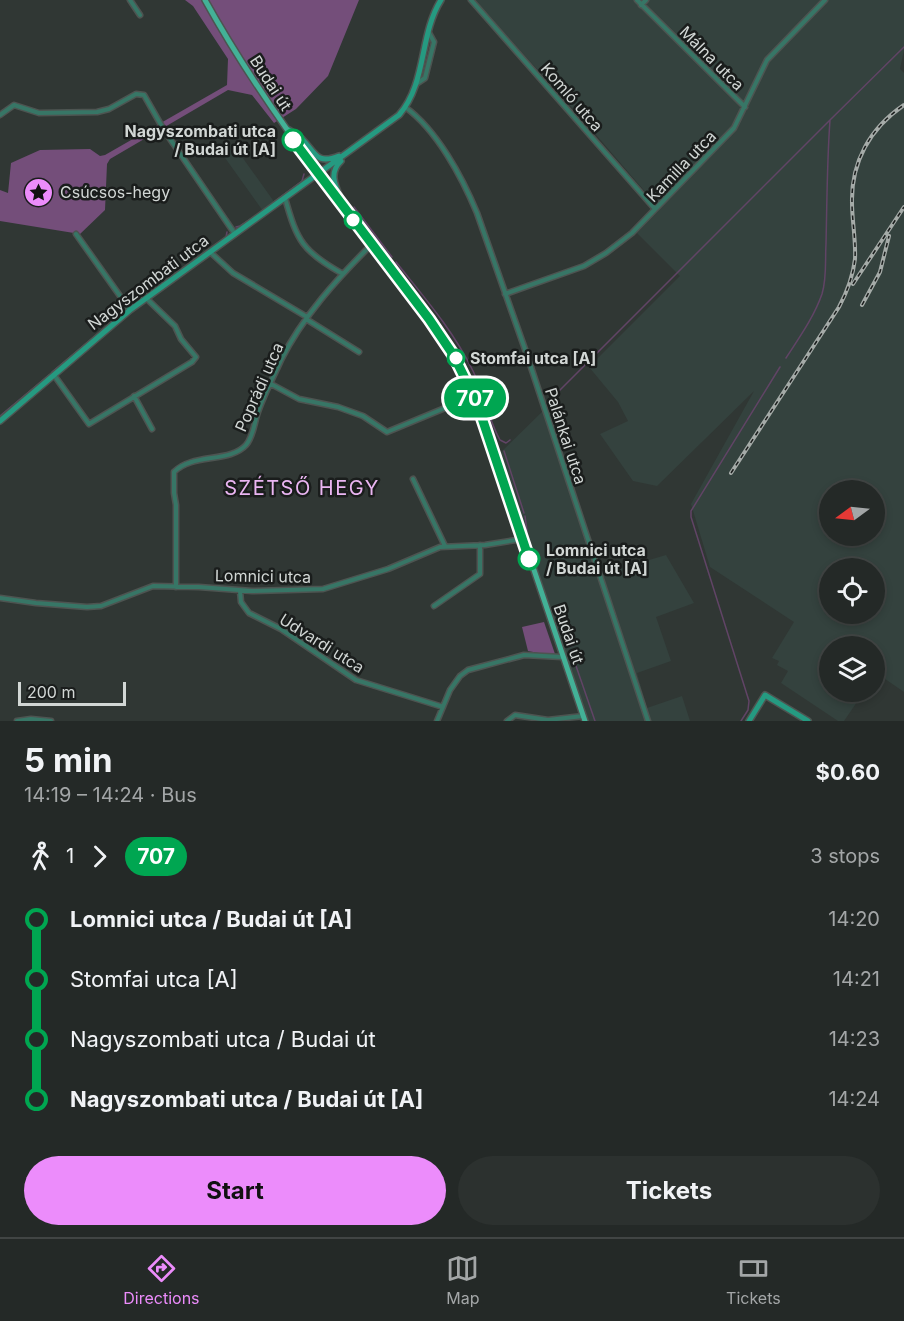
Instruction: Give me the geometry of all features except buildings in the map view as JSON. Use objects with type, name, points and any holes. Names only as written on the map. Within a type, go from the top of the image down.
[{"type":"main road","name":"Budai út","points":[[205,0],[284,128],[442,337],[465,374],[584,718]]},
{"type":"street","points":[[130,0],[140,15]]},
{"type":"street","points":[[405,107],[416,84],[434,14],[441,0]]},
{"type":"street","name":"Komló utca","points":[[471,0],[655,209]]},
{"type":"street","name":"Málna utca","points":[[637,0],[745,107]]},
{"type":"street","points":[[641,5],[646,0]]},
{"type":"street","name":"Kamilla utca","points":[[505,294],[567,273],[600,257],[626,238],[729,134],[739,121],[767,60],[825,0]]},
{"type":"street","points":[[0,115],[14,105],[39,113],[97,112],[109,109],[136,94],[144,95],[164,130],[235,234]]},
{"type":"street","name":"Nagyszombati utca","points":[[0,421],[130,310],[349,151],[405,107]]},
{"type":"street","name":"Palánkai utca","points":[[405,107],[429,129],[467,192],[483,227],[648,721]]},
{"type":"street","points":[[284,128],[301,137],[320,159],[331,159],[349,151]]},
{"type":"street","points":[[346,211],[333,175],[336,166],[349,151]]},
{"type":"street","points":[[285,198],[292,225],[302,243],[315,258],[343,274]]},
{"type":"street","points":[[76,234],[130,310]]},
{"type":"street","name":"Poprádi utca","points":[[176,587],[174,472],[185,464],[244,447],[250,438],[258,413],[282,358],[307,318],[371,244]]},
{"type":"street","points":[[210,252],[233,273],[359,352]]},
{"type":"street","points":[[54,374],[89,424],[187,366],[196,357],[181,339],[175,326],[146,298]]},
{"type":"street","points":[[271,384],[299,399],[338,407],[363,416],[387,432],[474,396]]},
{"type":"street","points":[[134,396],[152,429]]},
{"type":"street","points":[[413,479],[445,546]]},
{"type":"street","name":"Lomnici utca","points":[[0,598],[91,607],[101,606],[148,587],[240,591],[327,589],[388,569],[427,551],[445,546],[480,545],[522,538]]},
{"type":"street","points":[[434,606],[480,574],[480,545]]},
{"type":"street","name":"Udvardi utca","points":[[240,591],[241,602],[249,613],[281,629],[356,680],[443,706]]},
{"type":"street","points":[[437,721],[450,690],[460,676],[468,670],[524,655],[562,657]]},
{"type":"street","points":[[749,721],[765,695],[808,721]]},
{"type":"street","points":[[507,721],[515,716],[548,720],[584,718]]},
{"type":"street","points":[[17,721],[31,719],[51,721]]},
{"type":"shaded area","points":[[185,0],[359,0],[328,76],[296,109],[274,123],[252,95],[228,90],[110,159],[107,164],[105,210],[80,234],[0,221],[0,190],[8,193],[11,163],[40,150],[90,149],[100,156],[105,155],[227,85],[228,59],[193,6]]},
{"type":"shaded area","points":[[474,0],[904,0],[904,50],[900,69],[904,73],[904,692],[885,679],[885,636],[819,636],[819,702],[857,702],[844,721],[838,721],[781,683],[788,671],[777,665],[779,661],[772,658],[794,622],[710,567],[691,504],[754,391],[657,486],[633,481],[600,434],[628,421],[618,402],[589,367],[680,276],[637,233],[660,209],[585,122]]},
{"type":"shaded area","points":[[235,147],[275,203],[263,211],[223,155]]},
{"type":"shaded area","points":[[547,407],[602,574],[666,555],[694,603],[656,617],[671,661],[637,673],[647,708],[682,696],[690,721],[588,721],[497,456]]},
{"type":"shaded area","points":[[544,622],[554,656],[528,651],[522,627]]},
{"type":"waterway","points":[[786,358],[811,319],[824,288],[830,120],[904,47]]},
{"type":"waterway","points":[[551,399],[830,120]]},
{"type":"waterway","points":[[275,201],[302,181],[304,174]]},
{"type":"waterway","points":[[354,207],[392,257]]},
{"type":"waterway","points":[[236,227],[263,211]]},
{"type":"waterway","points":[[132,305],[226,237],[227,232]]},
{"type":"waterway","points":[[396,262],[438,314],[465,356],[477,379],[500,440],[506,443],[510,440]]},
{"type":"waterway","points":[[52,372],[125,311]]},
{"type":"waterway","points":[[741,721],[748,710],[749,701],[691,511],[780,367]]},
{"type":"waterway","points":[[0,416],[49,375]]},
{"type":"waterway","points":[[504,451],[524,513]]},
{"type":"waterway","points":[[525,516],[527,531]]},
{"type":"waterway","points":[[559,616],[567,640],[572,646]]},
{"type":"waterway","points":[[576,657],[575,663],[595,721]]},
{"type":"railway","points":[[731,473],[842,301],[855,259],[852,210],[853,188],[859,160],[872,135],[881,124],[904,105]]},
{"type":"railway","points":[[853,284],[904,207]]},
{"type":"railway","points":[[862,305],[880,272],[889,236]]},
{"type":"bus line","name":"707","points":[[293,140],[429,319],[470,384],[529,559]]},
{"type":"place","name":"Nagyszombati utca / Budai út [A]","points":[[293,140]]},
{"type":"place","name":"Csúcsos-hegy","points":[[39,192]]},
{"type":"place","name":"Stomfai utca [A]","points":[[456,358]]},
{"type":"place","name":"Lomnici utca / Budai út [A]","points":[[529,559]]},
{"type":"district","name":"SZÉTSŐ HEGY","points":[[302,488]]}]
